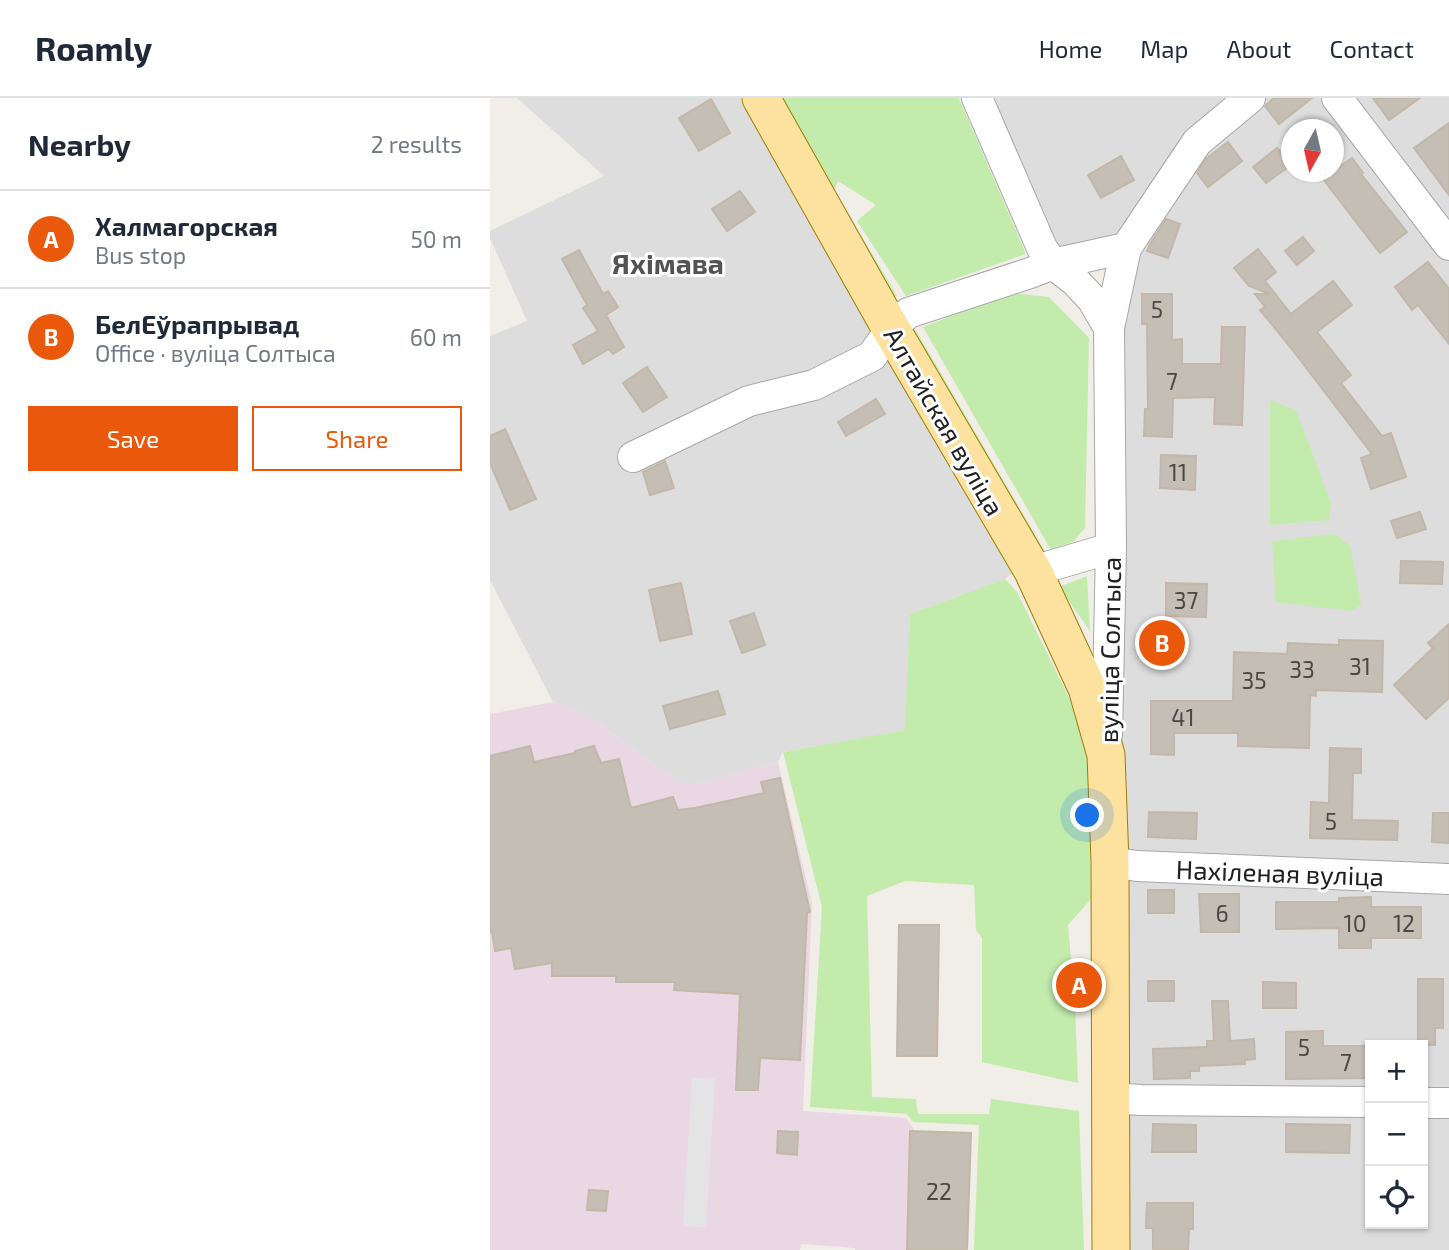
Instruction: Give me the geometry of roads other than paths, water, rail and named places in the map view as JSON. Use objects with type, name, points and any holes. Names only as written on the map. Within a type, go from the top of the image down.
[{"type":"main road","name":"Алтайская вуліца","points":[[761,98],[891,329],[1033,571],[1087,688],[1106,755]]},
{"type":"main road","name":"вуліца Солтыса","points":[[1106,755],[1110,862],[1111,1250]]},
{"type":"street","points":[[977,98],[1042,248],[1053,264],[1092,299],[1109,328]]},
{"type":"street","name":"вуліца Солтыса","points":[[1106,755],[1111,548],[1109,328],[1126,248],[1197,142],[1250,98]]},
{"type":"street","points":[[1337,98],[1449,245]]},
{"type":"street","points":[[633,457],[749,401],[814,385],[872,356],[891,329],[908,313],[1053,264],[1126,248]]},
{"type":"street","points":[[1033,571],[1111,548]]},
{"type":"street","name":"Нахіленая вуліца","points":[[1110,862],[1137,866],[1449,879]]},
{"type":"street","points":[[1110,1098],[1365,1102]]},
{"type":"street","points":[[1428,1103],[1449,1103]]},
{"type":"place","name":"БелЕўрапрывад","points":[[1162,643]]},
{"type":"place","name":"Халмагорская","points":[[1079,985]]},
{"type":"district","name":"Яхімава","points":[[668,263]]}]
